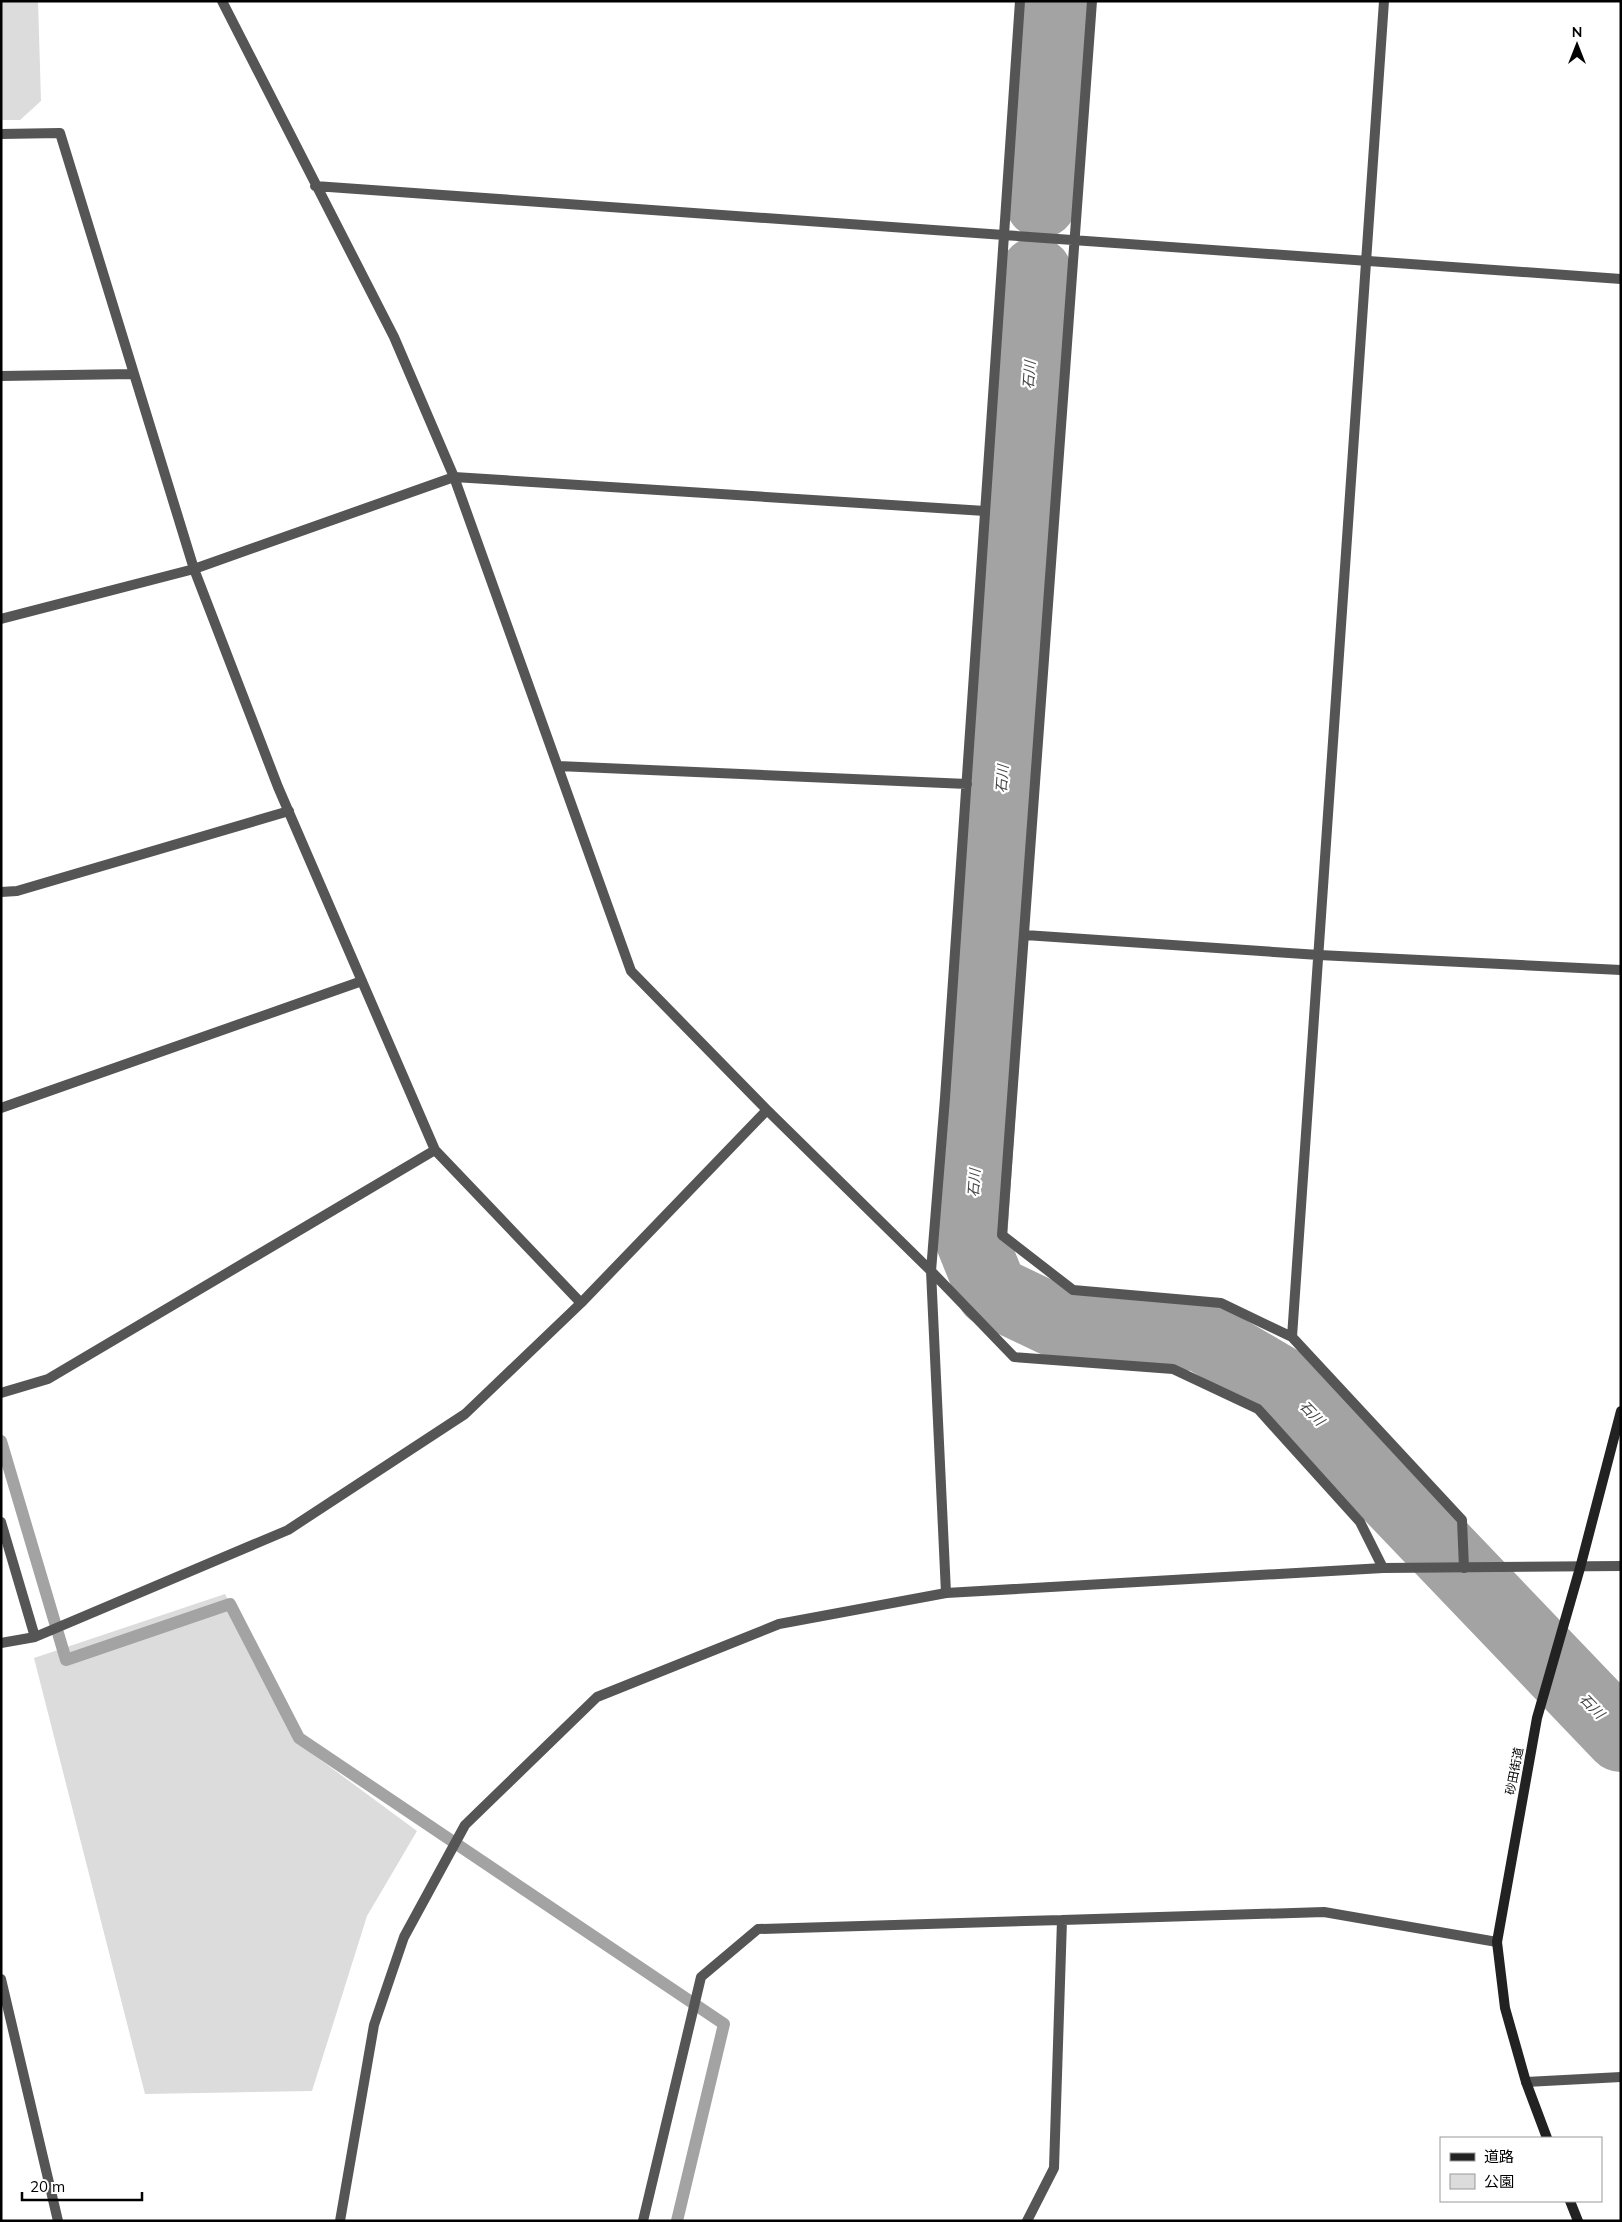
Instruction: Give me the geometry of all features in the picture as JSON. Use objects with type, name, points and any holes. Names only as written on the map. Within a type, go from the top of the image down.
[{"type":"main road","name":"砂田街道","points":[[1547,2137],[1526,2082],[1505,2008],[1496,1942],[1537,1718],[1580,1568],[1621,1411]]},
{"type":"main road","points":[[1570,2202],[1578,2221]]},
{"type":"street","points":[[222,1],[315,186],[394,337],[454,477],[631,971],[767,1110],[931,1271],[1014,1357],[1173,1369],[1258,1409],[1360,1522],[1383,1568]]},
{"type":"street","points":[[946,1593],[931,1271],[967,784],[1020,1]]},
{"type":"street","points":[[1092,1],[1002,1234],[1073,1290],[1221,1303],[1292,1337],[1462,1520],[1464,1568]]},
{"type":"street","points":[[1292,1337],[1384,1]]},
{"type":"street","points":[[1,134],[60,133],[194,569],[289,810],[435,1150],[581,1303]]},
{"type":"street","points":[[315,186],[1621,279]]},
{"type":"street","points":[[1,376],[134,374]]},
{"type":"street","points":[[1,619],[194,569],[454,477],[985,511]]},
{"type":"street","points":[[558,766],[967,784]]},
{"type":"street","points":[[1,892],[17,891],[289,810]]},
{"type":"street","points":[[1025,935],[1319,955],[1621,970]]},
{"type":"street","points":[[1,1108],[362,982]]},
{"type":"street","points":[[1,1642],[35,1637],[288,1530],[465,1414],[581,1303],[767,1110]]},
{"type":"street","points":[[1,1393],[48,1379],[435,1150]]},
{"type":"street","points":[[1,1522],[35,1637]]},
{"type":"street","points":[[340,2221],[374,2025],[404,1937],[465,1825],[597,1696],[779,1624],[946,1593],[1383,1568],[1580,1568],[1621,1566]]},
{"type":"street","points":[[643,2221],[701,1977],[758,1929],[1324,1912],[1496,1942]]},
{"type":"street","points":[[1027,2221],[1054,2168],[1062,1920]]},
{"type":"street","points":[[1,1979],[58,2221]]},
{"type":"street","points":[[1526,2082],[1621,2078]]},
{"type":"green space","points":[[1,1],[38,1],[41,101],[20,120],[1,120]]},
{"type":"green space","points":[[225,1594],[303,1747],[417,1831],[367,1916],[312,2091],[145,2094],[34,1658]]},
{"type":"waterway","name":"石川","points":[[1041,202],[1055,1]]},
{"type":"waterway","name":"石川","points":[[1036,273],[971,1239],[992,1291],[1055,1321],[1202,1336],[1284,1384],[1621,1736]]},
{"type":"waterway","points":[[1,1441],[66,1660],[230,1604],[299,1738],[724,2024],[677,2221]]}]
